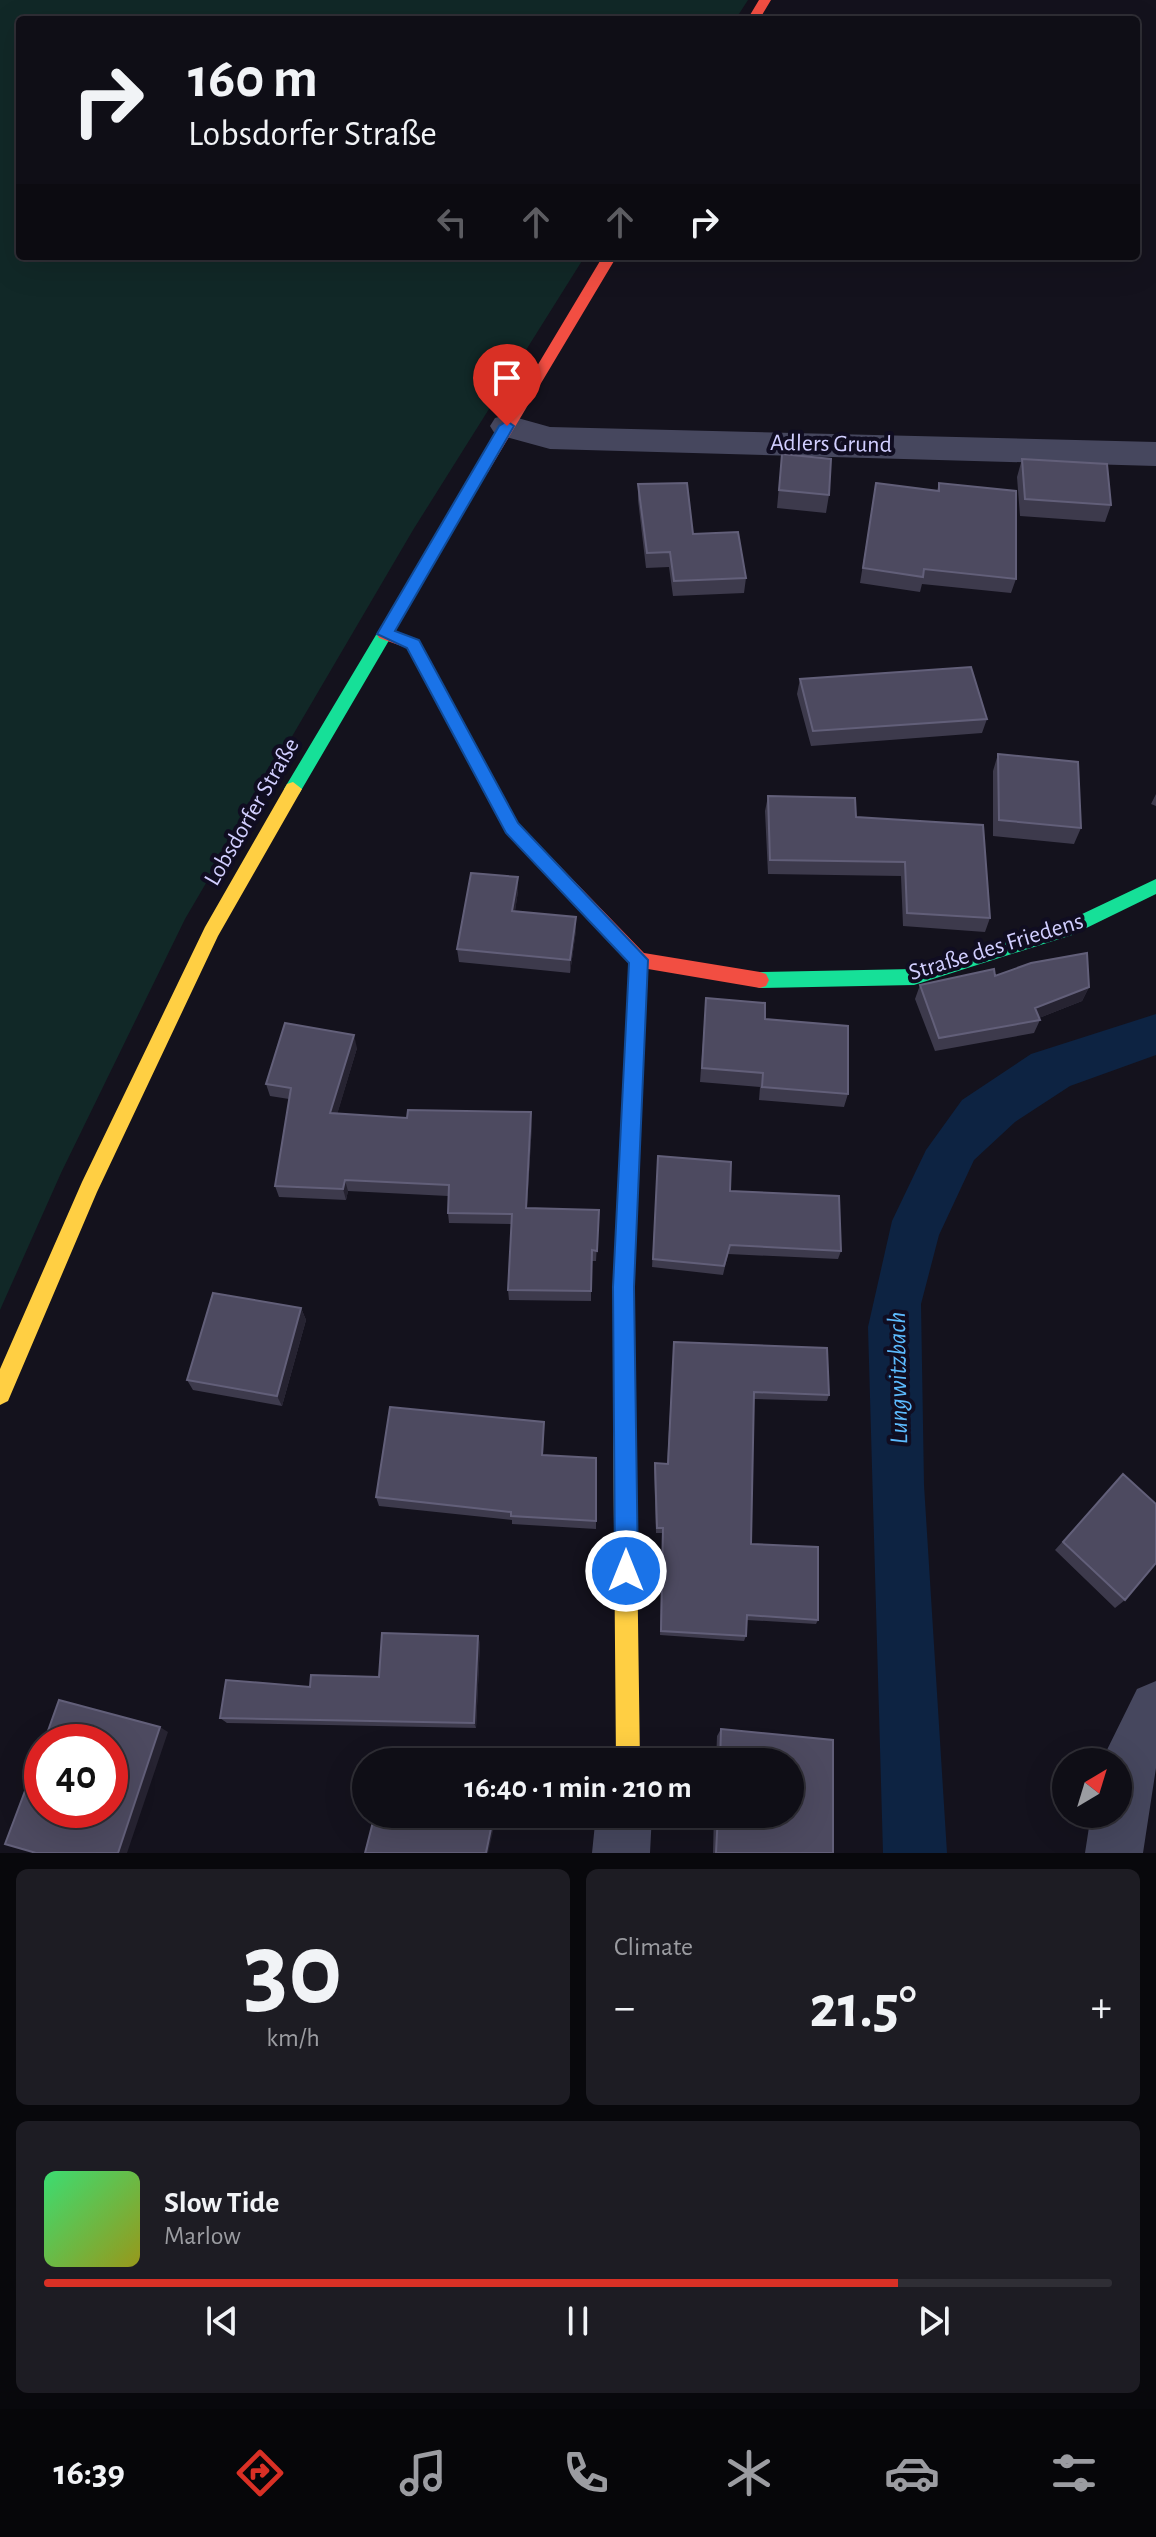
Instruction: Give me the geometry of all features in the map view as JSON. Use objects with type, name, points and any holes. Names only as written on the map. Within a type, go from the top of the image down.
[{"type":"street","name":"Lobsdorfer Straße","points":[[0,1394],[89,1188],[211,932],[355,680],[608,260]]},
{"type":"street","name":"Adlers Grund","points":[[507,426],[550,438],[1156,454]]},
{"type":"street","points":[[385,634],[413,644],[512,828],[639,960],[623,1287],[628,1748]]},
{"type":"street","name":"Straße des Friedens","points":[[639,960],[770,982],[914,977],[1066,930],[1156,886]]},
{"type":"street","points":[[1114,1853],[1125,1771],[1156,1708]]},
{"type":"street","points":[[621,1853],[623,1828]]},
{"type":"green space","points":[[0,0],[748,0],[738,16],[16,16],[16,260],[582,260],[413,530],[185,919],[61,1173],[0,1310]]},
{"type":"water","name":"Lungwitzbach","points":[[1156,1014],[1156,1055],[1070,1086],[1015,1122],[974,1160],[939,1235],[921,1304],[924,1485],[947,1853],[883,1853],[868,1327],[892,1221],[926,1150],[962,1100],[1031,1054]]},
{"type":"building","points":[[782,454],[831,459],[829,495],[779,490]]},
{"type":"building","points":[[1022,459],[1107,464],[1111,505],[1025,499]]},
{"type":"building","points":[[687,483],[693,534],[738,532],[746,578],[674,581],[670,552],[647,553],[638,484]]},
{"type":"building","points":[[876,483],[939,491],[939,483],[1016,491],[1016,579],[924,569],[923,577],[863,568]]},
{"type":"building","points":[[971,667],[987,719],[813,731],[800,679]]},
{"type":"building","points":[[998,754],[1078,762],[1081,828],[999,820]]},
{"type":"building","points":[[768,796],[855,798],[856,817],[983,825],[990,918],[907,913],[905,862],[770,860]]},
{"type":"building","points":[[471,873],[518,877],[512,911],[576,917],[570,960],[457,949]]},
{"type":"building","points":[[1087,953],[1089,987],[1035,1008],[1040,1020],[939,1038],[920,985],[994,969],[995,976],[1031,963]]},
{"type":"building","points":[[706,998],[765,1003],[765,1019],[848,1026],[848,1094],[762,1087],[763,1073],[702,1068]]},
{"type":"building","points":[[285,1023],[354,1035],[330,1113],[407,1118],[408,1110],[531,1112],[526,1208],[599,1210],[597,1251],[592,1250],[591,1291],[508,1290],[512,1214],[448,1213],[449,1185],[345,1180],[343,1189],[275,1186],[291,1088],[266,1084]]},
{"type":"building","points":[[658,1156],[731,1162],[730,1191],[839,1196],[841,1251],[730,1245],[724,1266],[653,1259]]},
{"type":"building","points":[[213,1293],[301,1308],[277,1396],[187,1380]]},
{"type":"building","points":[[674,1342],[827,1348],[829,1395],[754,1392],[751,1544],[818,1547],[818,1620],[747,1615],[746,1636],[661,1631],[663,1528],[657,1528],[655,1463],[668,1464]]},
{"type":"building","points":[[390,1407],[544,1422],[542,1455],[596,1458],[596,1521],[511,1516],[511,1512],[376,1497]]},
{"type":"building","points":[[1123,1474],[1156,1504],[1156,1563],[1125,1600],[1063,1542]]},
{"type":"building","points":[[382,1633],[478,1636],[474,1723],[220,1718],[226,1680],[310,1687],[311,1675],[379,1677]]},
{"type":"building","points":[[59,1700],[160,1727],[128,1823],[128,1724],[50,1724]]},
{"type":"building","points":[[721,1729],[833,1740],[833,1853],[716,1853],[717,1828],[804,1828],[804,1748],[720,1748]]},
{"type":"building","points":[[24,1794],[24,1828],[126,1828],[118,1853],[36,1853],[5,1844]]},
{"type":"building","points":[[371,1828],[491,1828],[486,1853],[365,1853]]},
{"type":"traffic: fast","points":[[293,789],[483,468]]},
{"type":"traffic: fast","points":[[760,980],[914,977],[1066,930],[1156,886]]},
{"type":"traffic: slow","points":[[0,1394],[89,1188],[211,932],[293,789]]},
{"type":"traffic: slow","points":[[624,1407],[628,1748]]},
{"type":"traffic: jam","points":[[755,16],[765,0]]},
{"type":"traffic: jam","points":[[483,468],[608,260]]},
{"type":"traffic: jam","points":[[385,634],[413,644],[512,828],[639,960],[760,980]]},
{"type":"traffic: jam","points":[[624,1407],[623,1287],[639,960]]},
{"type":"route","points":[[507,426],[437,540],[385,634],[413,644],[512,828],[639,960],[623,1287],[626,1571]]}]
